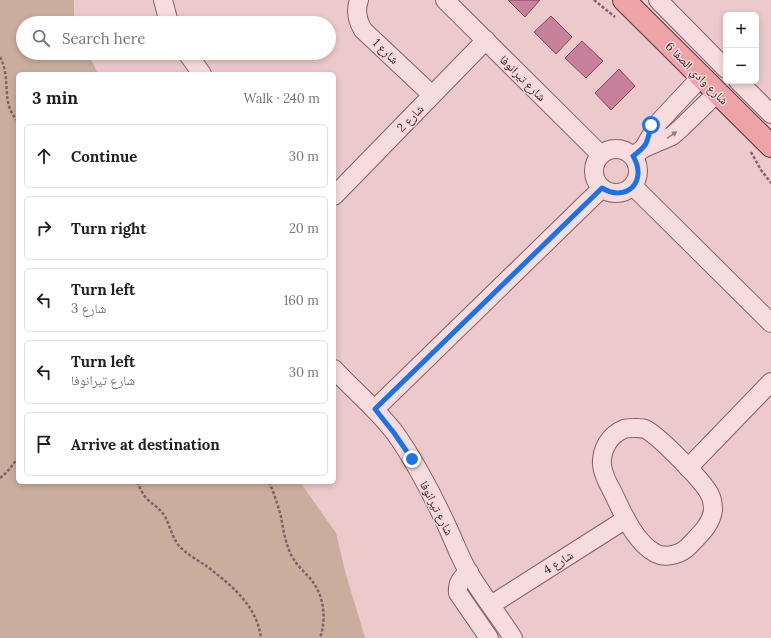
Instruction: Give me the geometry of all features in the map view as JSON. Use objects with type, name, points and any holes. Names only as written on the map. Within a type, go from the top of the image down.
[{"type":"main road","name":"شارع وادي الصفا 6","points":[[624,0],[771,146]]},
{"type":"street","points":[[163,0],[167,16]]},
{"type":"street","name":"شارع 1","points":[[359,0],[356,9],[357,16],[359,23],[364,30],[432,96]]},
{"type":"street","name":"شارع تيرانوفا","points":[[445,0],[601,155]]},
{"type":"street","points":[[658,0],[723,66]]},
{"type":"street","name":"شارع 2","points":[[336,194],[486,40]]},
{"type":"street","points":[[192,60],[201,72]]},
{"type":"street","points":[[701,77],[658,123],[641,148],[637,163],[639,171],[638,179],[633,186],[627,191],[618,194],[610,193],[602,188],[596,181],[594,172],[596,163],[601,155],[614,149],[621,149],[627,152],[641,148],[672,136],[717,93]]},
{"type":"street","points":[[741,84],[771,114]]},
{"type":"street","points":[[681,99],[696,114]]},
{"type":"street","points":[[633,186],[771,323]]},
{"type":"street","points":[[375,409],[602,188]]},
{"type":"street","name":"شارع تيرانوفا","points":[[336,372],[351,388],[375,409],[412,459],[469,572],[513,638]]},
{"type":"street","points":[[688,468],[771,382]]},
{"type":"street","points":[[624,429],[644,429],[653,435],[688,468],[708,491],[712,499],[713,509],[711,518],[706,526],[686,549],[669,556],[660,555],[651,550],[626,519],[606,477],[602,466],[602,454],[606,444],[614,435],[624,429]]},
{"type":"street","name":"شارع 4","points":[[491,605],[626,519]]},
{"type":"street","points":[[469,572],[460,580],[458,584],[458,593],[489,638]]},
{"type":"path","points":[[0,57],[4,66],[6,106],[10,114],[16,119]]},
{"type":"path","points":[[748,149],[760,170],[771,183]]},
{"type":"path","points":[[0,478],[16,461]]},
{"type":"path","points":[[138,484],[148,500],[160,509],[180,547],[220,577],[245,600],[254,614],[261,638]]},
{"type":"path","points":[[270,484],[280,515],[289,551],[294,561],[310,579],[321,599],[324,610],[324,621],[320,638]]},
{"type":"shaded area","points":[[0,0],[74,0],[74,16],[16,16],[16,60],[91,60],[97,72],[16,72],[16,484],[301,484],[336,533],[345,571],[365,638],[0,638]]},
{"type":"building","points":[[508,0],[540,0],[525,17]]},
{"type":"building","points":[[551,16],[572,37],[556,54],[534,32]]},
{"type":"building","points":[[582,41],[603,61],[586,78],[565,58]]},
{"type":"building","points":[[619,69],[635,86],[611,110],[595,93]]},
{"type":"route","points":[[412,459],[375,409],[602,188],[610,193],[618,194],[627,191],[633,186],[638,179],[639,171],[633,156],[644,148],[648,139],[651,125]]}]
